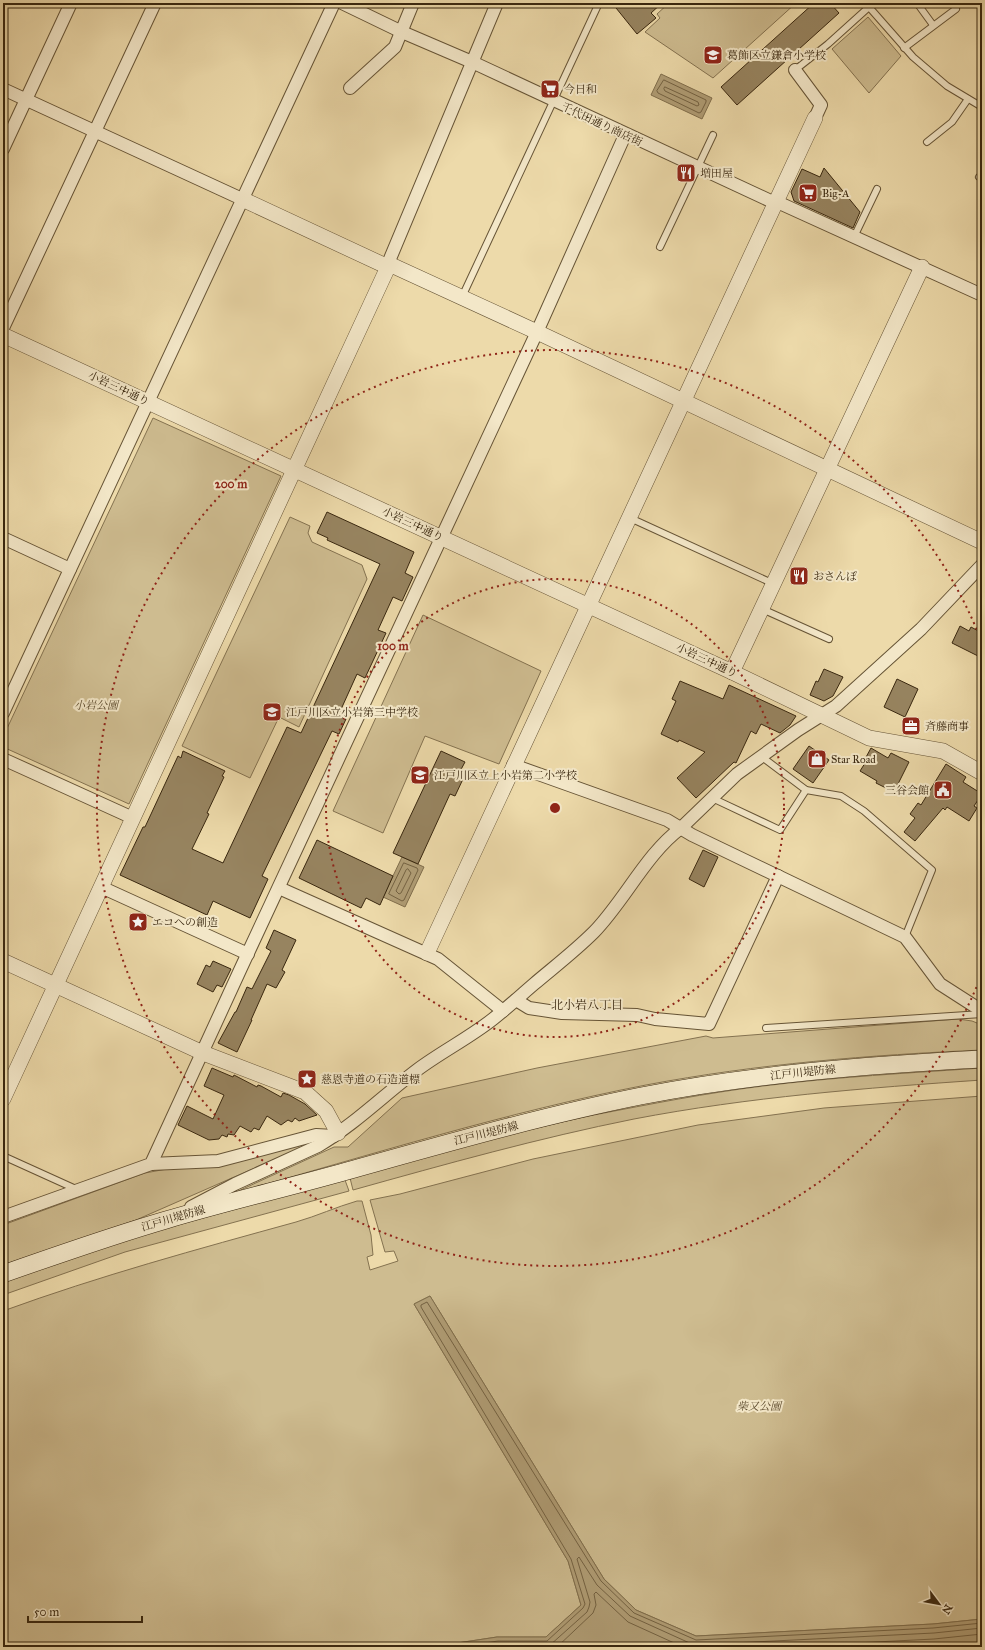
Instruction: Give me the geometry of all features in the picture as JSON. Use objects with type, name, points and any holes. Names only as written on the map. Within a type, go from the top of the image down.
[{"type":"main road","name":"江戸川堤防線","points":[[3,1274],[112,1236],[167,1220],[457,1140],[564,1113],[642,1096],[773,1075],[879,1064],[982,1058]]},
{"type":"street","points":[[3,149],[71,3]]},
{"type":"street","points":[[3,328],[154,3]]},
{"type":"street","points":[[3,713],[334,3]]},
{"type":"street","name":"千代田通り商店街","points":[[342,3],[402,32],[472,62],[625,135],[854,236],[982,295]]},
{"type":"street","points":[[350,88],[396,47],[413,3]]},
{"type":"street","points":[[3,1099],[387,266],[497,3]]},
{"type":"street","points":[[427,953],[513,765],[821,105],[795,70]]},
{"type":"street","points":[[3,89],[387,266],[389,264],[462,297],[828,469],[980,535]]},
{"type":"street","points":[[151,1164],[537,332],[625,135]]},
{"type":"street","points":[[732,672],[922,267]]},
{"type":"street","name":"小岩三中通り","points":[[3,335],[294,468],[732,672],[869,738],[944,751],[982,773]]},
{"type":"street","points":[[3,538],[70,569]]},
{"type":"street","points":[[167,1220],[235,1184],[318,1146],[356,1120],[408,1077],[492,1020],[595,931],[658,850],[673,834],[682,828],[738,774],[836,706],[897,652],[982,565]]},
{"type":"street","points":[[3,759],[133,818]]},
{"type":"street","points":[[513,765],[667,820],[692,835],[905,938],[940,984],[982,1012]]},
{"type":"street","points":[[516,1000],[529,1008],[562,1013],[637,1015],[655,1019],[709,1024],[778,876]]},
{"type":"street","points":[[101,887],[248,954]]},
{"type":"street","points":[[279,888],[438,959],[503,1011]]},
{"type":"street","points":[[3,961],[203,1053],[305,1092],[326,1111],[336,1134]]},
{"type":"street","points":[[3,1217],[151,1164],[218,1161],[316,1135],[336,1134]]},
{"type":"lane","points":[[462,297],[599,3]]},
{"type":"lane","points":[[917,3],[933,25]]},
{"type":"lane","points":[[795,70],[828,44],[867,5],[904,48],[947,86],[982,107]]},
{"type":"lane","points":[[904,48],[956,9]]},
{"type":"lane","points":[[927,142],[952,122],[968,99]]},
{"type":"lane","points":[[660,247],[713,135]]},
{"type":"lane","points":[[854,236],[877,189]]},
{"type":"lane","points":[[629,517],[774,584]]},
{"type":"lane","points":[[762,609],[829,640]]},
{"type":"lane","points":[[762,757],[806,790],[841,796],[864,811],[932,870],[905,938]]},
{"type":"lane","points":[[712,798],[780,830],[806,790]]},
{"type":"lane","points":[[766,1028],[982,1012]]},
{"type":"lane","points":[[3,1156],[78,1190]]},
{"type":"green space","points":[[669,3],[796,3],[713,78],[645,32],[660,18],[657,14]]},
{"type":"green space","points":[[868,17],[901,56],[869,93],[832,49]]},
{"type":"green space","name":"小岩公園","points":[[153,418],[281,476],[129,804],[3,747],[3,737]]},
{"type":"green space","points":[[290,517],[310,526],[308,533],[312,542],[362,565],[367,579],[299,727],[279,717],[250,778],[182,746]]},
{"type":"green space","points":[[423,615],[541,671],[499,764],[425,736],[383,833],[333,811]]},
{"type":"green space","points":[[958,1019],[972,1021],[982,1025],[982,1050],[855,1058],[771,1066],[729,1071],[646,1085],[491,1121],[234,1193],[334,1147],[348,1147],[402,1098],[537,1068],[706,1036],[713,1038]]},
{"type":"green space","points":[[982,1068],[982,1080],[807,1094],[677,1111],[634,1119],[528,1143],[353,1190],[350,1178],[533,1129],[594,1115],[678,1099],[742,1089],[818,1080]]},
{"type":"green space","name":"柴又公園","points":[[982,1096],[982,1619],[933,1624],[696,1636],[636,1610],[604,1579],[430,1296],[414,1304],[568,1561],[581,1605],[546,1637],[497,1637],[431,1647],[3,1647],[3,1311],[112,1275],[296,1222],[357,1201],[362,1201],[371,1235],[373,1255],[367,1257],[370,1270],[398,1261],[394,1251],[385,1252],[370,1200],[400,1194],[533,1159],[698,1125],[824,1108]]},
{"type":"green space","points":[[314,1142],[136,1220],[3,1265],[3,1225],[145,1173]]},
{"type":"green space","points":[[345,1180],[349,1191],[125,1252],[3,1295],[3,1282],[45,1267],[130,1239],[216,1214]]},
{"type":"water","points":[[661,74],[712,98],[702,119],[651,95]]},
{"type":"water","points":[[402,857],[424,867],[405,907],[383,897]]},
{"type":"water","points":[[430,1296],[604,1579],[636,1610],[696,1636],[933,1624],[982,1619],[982,1647],[431,1647],[497,1637],[546,1637],[581,1605],[568,1561],[414,1304]]},
{"type":"building","points":[[612,3],[662,3],[651,13],[656,18],[637,34]]},
{"type":"building","points":[[814,3],[830,3],[839,13],[737,105],[721,87]]},
{"type":"building","points":[[824,168],[860,212],[853,228],[794,201],[791,192],[802,169],[820,177]]},
{"type":"building","points":[[327,512],[414,552],[405,573],[413,577],[402,601],[393,597],[378,630],[386,633],[365,678],[357,674],[338,716],[346,719],[339,734],[332,731],[262,876],[268,879],[250,918],[213,901],[207,915],[120,875],[143,827],[145,827],[178,756],[181,758],[183,751],[225,771],[222,776],[224,777],[207,813],[209,814],[192,849],[223,863],[287,727],[301,733],[380,564],[327,540],[328,538],[317,533]]},
{"type":"building","points":[[960,626],[969,631],[971,627],[982,633],[982,658],[952,643]]},
{"type":"building","points":[[824,669],[843,677],[833,696],[824,701],[810,695],[816,681],[818,682]]},
{"type":"building","points":[[897,679],[918,689],[905,717],[884,707]]},
{"type":"building","points":[[680,681],[723,699],[729,685],[796,716],[790,725],[780,733],[761,724],[756,734],[751,731],[736,763],[734,762],[696,798],[677,778],[705,752],[679,740],[678,742],[661,734],[676,701],[672,699]]},
{"type":"building","points":[[809,746],[829,760],[813,783],[793,769]]},
{"type":"building","points":[[871,748],[888,758],[891,753],[909,762],[894,792],[876,783],[877,781],[860,771],[867,760],[865,759]]},
{"type":"building","points":[[441,751],[465,762],[457,777],[463,779],[455,796],[450,794],[418,864],[393,853]]},
{"type":"building","points":[[946,764],[966,777],[963,782],[982,794],[974,806],[977,808],[969,821],[947,807],[945,810],[943,808],[915,841],[904,832],[915,818],[910,814],[918,803],[921,805]]},
{"type":"building","points":[[317,840],[393,876],[380,905],[366,898],[361,908],[299,878]]},
{"type":"building","points":[[703,850],[718,857],[704,887],[689,879]]},
{"type":"building","points":[[274,930],[296,940],[282,970],[285,972],[276,988],[267,984],[237,1052],[218,1043],[236,1012],[247,987],[252,989],[271,951],[266,948]]},
{"type":"building","points":[[213,961],[231,969],[222,987],[217,985],[213,992],[197,984],[206,965],[210,967]]},
{"type":"building","points":[[212,1068],[233,1077],[234,1075],[257,1087],[258,1085],[261,1086],[281,1097],[283,1093],[289,1095],[305,1104],[317,1115],[299,1121],[295,1118],[292,1122],[288,1120],[281,1125],[267,1116],[259,1130],[254,1128],[251,1132],[240,1126],[234,1135],[228,1134],[227,1137],[222,1135],[219,1139],[209,1140],[178,1125],[187,1106],[213,1119],[224,1095],[204,1086]]},
{"type":"place","name":"葛飾区立鎌倉小学校","points":[[713,55]]},
{"type":"place","name":"今日和","points":[[550,89]]},
{"type":"place","name":"増田屋","points":[[686,173]]},
{"type":"place","name":"Big-A","points":[[808,193]]},
{"type":"place","name":"おさんぽ","points":[[799,576]]},
{"type":"place","name":"江戸川区立小岩第三中学校","points":[[272,712]]},
{"type":"place","name":"斉藤商事","points":[[911,726]]},
{"type":"place","name":"Star Road","points":[[817,759]]},
{"type":"place","name":"江戸川区立上小岩第二小学校","points":[[420,775]]},
{"type":"place","name":"三谷会館","points":[[943,790]]},
{"type":"place","name":"エコへの創造","points":[[138,922]]},
{"type":"place","name":"慈恩寺道の石造道標","points":[[307,1079]]},
{"type":"district","name":"北小岩八丁目","points":[[587,1005]]}]
